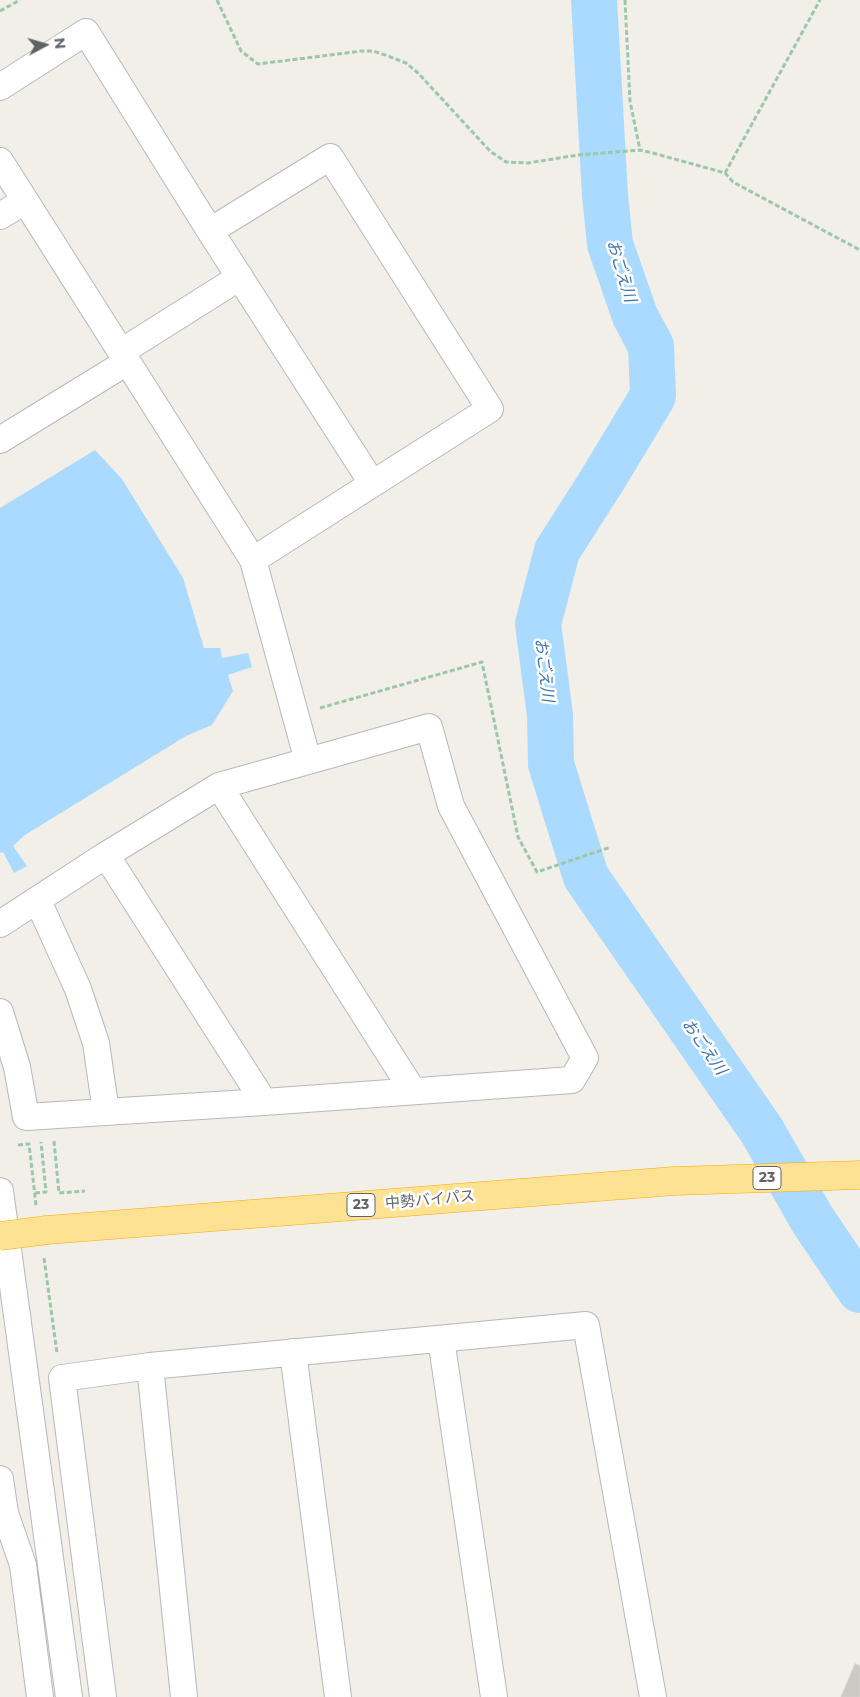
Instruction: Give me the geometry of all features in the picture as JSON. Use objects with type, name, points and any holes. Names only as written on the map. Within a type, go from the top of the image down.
[{"type":"highway","name":"中勢バイパス","points":[[0,1236],[47,1230],[674,1181],[860,1175]]},
{"type":"street","points":[[0,87],[86,32],[210,231],[372,483]]},
{"type":"street","points":[[210,231],[330,157],[490,409],[253,560]]},
{"type":"street","points":[[0,161],[253,560],[308,761]]},
{"type":"street","points":[[0,216],[25,201]]},
{"type":"street","points":[[0,440],[240,277]]},
{"type":"street","points":[[0,924],[106,855],[219,786],[429,727],[451,806],[585,1058],[572,1080],[26,1117],[16,1067],[0,1012]]},
{"type":"street","points":[[219,786],[413,1091]]},
{"type":"street","points":[[106,855],[264,1102]]},
{"type":"street","points":[[38,901],[78,989],[96,1043],[106,1112]]},
{"type":"street","points":[[0,1191],[70,1697]]},
{"type":"street","points":[[103,1697],[62,1378],[150,1366],[586,1325],[653,1697]]},
{"type":"street","points":[[442,1339],[494,1697]]},
{"type":"street","points":[[293,1352],[338,1697]]},
{"type":"street","points":[[150,1366],[184,1697]]},
{"type":"street","points":[[0,1480],[4,1513],[22,1565],[40,1697]]},
{"type":"path","points":[[0,11],[20,0]]},
{"type":"path","points":[[217,0],[241,51],[258,64],[362,51],[373,51],[406,63],[418,73],[490,151],[506,162],[528,163],[640,150],[653,152],[725,173],[734,182],[860,250]]},
{"type":"path","points":[[625,0],[630,100],[640,150]]},
{"type":"path","points":[[725,173],[820,0]]},
{"type":"path","points":[[538,872],[611,847]]},
{"type":"path","points":[[54,1141],[59,1193],[85,1192]]},
{"type":"path","points":[[29,1144],[35,1193],[46,1192],[40,1142]]},
{"type":"path","points":[[51,1306],[59,1370],[62,1378]]},
{"type":"water","points":[[95,450],[122,479],[183,578],[204,648],[220,648],[222,658],[248,653],[252,667],[228,675],[233,691],[212,725],[186,736],[25,835],[13,846],[27,866],[14,873],[3,852],[0,853],[0,508]]},
{"type":"building","points":[[855,1664],[860,1666],[860,1697],[841,1697]]},
{"type":"waterway","name":"おごえ川","points":[[594,0],[605,195],[610,244],[635,316],[651,346],[653,396],[557,551],[538,624],[550,715],[551,764],[586,877],[762,1131],[812,1219],[860,1290]]}]
